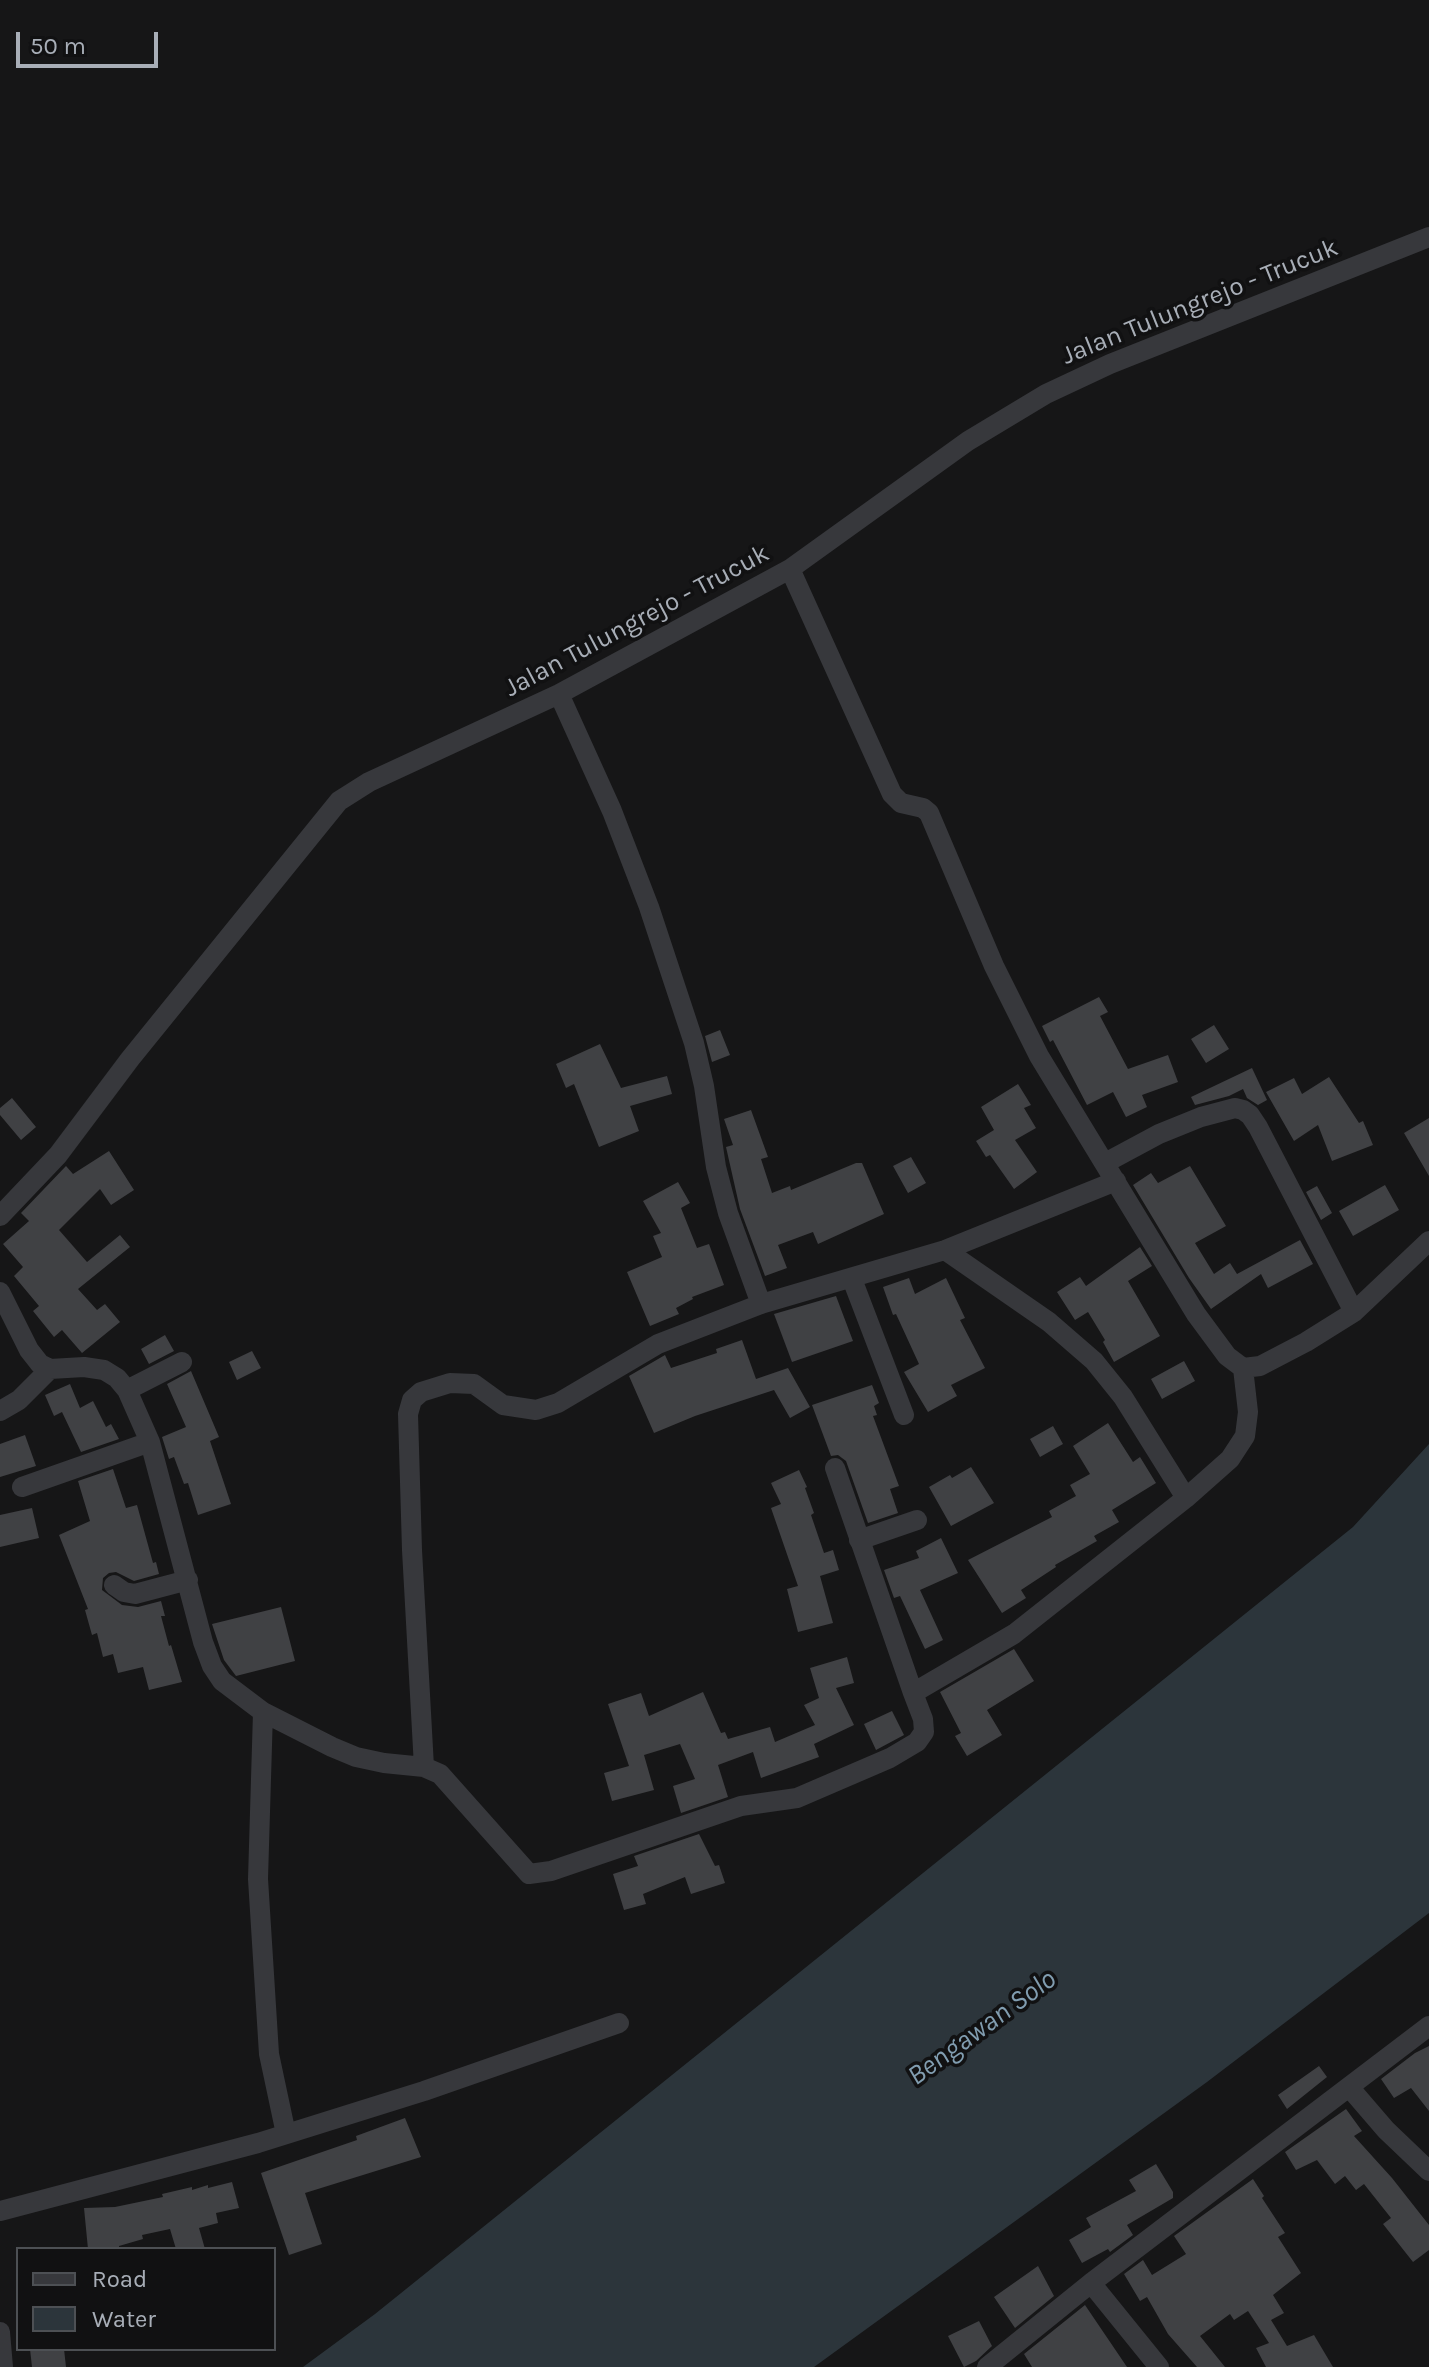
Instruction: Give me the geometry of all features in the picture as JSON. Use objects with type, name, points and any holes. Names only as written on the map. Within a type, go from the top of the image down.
[{"type":"street","name":"Jalan Tulungrejo - Trucuk","points":[[0,1216],[58,1155],[130,1059],[339,801],[369,782],[559,694],[790,569],[968,441],[1046,394],[1110,364],[1429,237]]},
{"type":"street","points":[[790,569],[892,794],[901,803],[923,808],[929,813],[1017,1017],[1204,1326],[1227,1356],[1243,1368],[1260,1366],[1354,1312],[1429,1241]]},
{"type":"street","points":[[559,694],[606,797],[649,907],[694,1043],[716,1167],[728,1213],[761,1304]]},
{"type":"street","points":[[1105,1163],[1159,1134],[1201,1117],[1235,1108],[1243,1110],[1258,1127],[1354,1312]]},
{"type":"street","points":[[424,1767],[412,1550],[408,1414],[412,1400],[436,1386],[474,1384],[503,1405],[536,1410],[558,1403],[658,1344],[761,1304],[945,1250],[1116,1181]]},
{"type":"street","points":[[945,1250],[1049,1322],[1094,1361],[1123,1397],[1186,1498]]},
{"type":"street","points":[[852,1279],[904,1415]]},
{"type":"street","points":[[0,1292],[29,1350],[40,1364],[50,1369],[84,1367],[104,1370],[117,1378],[127,1390],[150,1442],[203,1642],[212,1666],[229,1688],[263,1712],[356,1757],[424,1767],[440,1774],[529,1874],[539,1875],[741,1806],[797,1798],[890,1758],[917,1742],[924,1732],[923,1719],[835,1468]]},
{"type":"street","points":[[127,1390],[182,1362]]},
{"type":"street","points":[[913,1693],[1014,1634],[1186,1498],[1230,1459],[1245,1436],[1248,1412],[1243,1368]]},
{"type":"street","points":[[0,1411],[19,1400],[50,1369]]},
{"type":"street","points":[[22,1487],[150,1442]]},
{"type":"street","points":[[859,1540],[917,1520]]},
{"type":"street","points":[[114,1585],[124,1592],[135,1594],[188,1580]]},
{"type":"street","points":[[263,1712],[258,1879],[269,2054],[286,2134]]},
{"type":"street","points":[[0,2211],[286,2134],[424,2091],[619,2023]]},
{"type":"street","points":[[987,2367],[1091,2283],[1429,2026]]},
{"type":"street","points":[[1349,2087],[1386,2130],[1429,2171]]},
{"type":"street","points":[[1091,2283],[1159,2367]]},
{"type":"street","points":[[0,2332],[3,2367]]},
{"type":"water","name":"Bengawan Solo","points":[[1429,1444],[1429,1913],[1207,2082],[814,2367],[303,2367],[375,2314],[1353,1527]]},
{"type":"building","points":[[1099,997],[1108,1012],[1100,1016],[1128,1069],[1168,1055],[1178,1082],[1142,1095],[1147,1107],[1126,1117],[1113,1092],[1087,1105],[1053,1040],[1050,1042],[1042,1026]]},
{"type":"building","points":[[1214,1025],[1229,1049],[1206,1063],[1191,1039]]},
{"type":"building","points":[[720,1030],[730,1055],[712,1062],[705,1036]]},
{"type":"building","points":[[600,1044],[621,1088],[667,1076],[672,1094],[630,1106],[639,1131],[599,1147],[574,1084],[566,1088],[556,1064]]},
{"type":"building","points":[[1252,1068],[1267,1100],[1258,1105],[1247,1098],[1243,1089],[1195,1105],[1191,1097]]},
{"type":"building","points":[[1329,1077],[1359,1123],[1363,1121],[1373,1145],[1332,1161],[1318,1125],[1294,1141],[1266,1092],[1294,1078],[1302,1094]]},
{"type":"building","points":[[1018,1084],[1031,1105],[1024,1108],[1036,1128],[1015,1140],[1037,1172],[1014,1189],[976,1141],[994,1130],[981,1107]]},
{"type":"building","points":[[12,1098],[36,1127],[21,1140],[0,1115],[0,1108]]},
{"type":"building","points":[[751,1110],[768,1157],[761,1159],[772,1193],[790,1186],[791,1190],[862,1163],[884,1214],[818,1244],[813,1232],[778,1245],[787,1268],[765,1276],[740,1209],[726,1147],[733,1145],[724,1119]]},
{"type":"building","points":[[1429,1118],[1429,1176],[1404,1133]]},
{"type":"building","points":[[109,1151],[134,1190],[111,1205],[100,1189],[59,1230],[87,1262],[120,1235],[130,1247],[78,1289],[97,1310],[105,1304],[120,1322],[82,1353],[62,1330],[54,1337],[33,1311],[39,1306],[14,1276],[23,1267],[3,1244],[29,1221],[21,1213],[66,1166],[73,1174]]},
{"type":"building","points":[[911,1157],[926,1183],[908,1193],[893,1166]]},
{"type":"building","points":[[1190,1166],[1226,1226],[1195,1243],[1214,1274],[1230,1263],[1237,1274],[1300,1240],[1313,1264],[1268,1288],[1261,1274],[1211,1309],[1133,1185],[1151,1173],[1158,1183]]},
{"type":"building","points":[[678,1182],[690,1203],[681,1208],[697,1248],[709,1244],[724,1285],[692,1297],[676,1308],[679,1314],[650,1326],[627,1272],[662,1257],[653,1236],[661,1233],[643,1201]]},
{"type":"building","points":[[1385,1185],[1399,1210],[1353,1236],[1339,1211]]},
{"type":"building","points":[[1317,1186],[1332,1213],[1321,1220],[1306,1192]]},
{"type":"building","points":[[1140,1247],[1152,1266],[1128,1281],[1160,1336],[1114,1362],[1088,1312],[1075,1320],[1057,1292],[1080,1277],[1086,1286]]},
{"type":"building","points":[[909,1278],[915,1294],[946,1278],[965,1318],[960,1320],[985,1368],[951,1385],[957,1396],[928,1412],[904,1372],[919,1364],[896,1314],[893,1315],[883,1287]]},
{"type":"building","points":[[836,1296],[853,1341],[792,1362],[774,1314]]},
{"type":"building","points":[[165,1335],[174,1351],[149,1364],[141,1349]]},
{"type":"building","points":[[742,1340],[756,1379],[788,1368],[810,1407],[790,1418],[774,1390],[654,1433],[629,1376],[665,1355],[671,1368],[717,1353],[716,1349]]},
{"type":"building","points":[[252,1351],[261,1368],[237,1380],[229,1362]]},
{"type":"building","points":[[1184,1361],[1195,1381],[1162,1399],[1151,1379]]},
{"type":"building","points":[[191,1371],[219,1437],[210,1441],[231,1504],[198,1515],[188,1483],[184,1484],[174,1457],[169,1459],[162,1437],[186,1427],[167,1384]]},
{"type":"building","points":[[70,1384],[80,1408],[93,1401],[106,1427],[111,1424],[119,1439],[81,1452],[62,1412],[54,1416],[45,1395]]},
{"type":"building","points":[[872,1385],[879,1403],[874,1406],[877,1415],[873,1416],[899,1486],[890,1489],[898,1513],[868,1523],[846,1461],[838,1455],[831,1456],[812,1405]]},
{"type":"building","points":[[1108,1423],[1133,1462],[1140,1457],[1156,1483],[1112,1510],[1119,1522],[1094,1536],[1097,1541],[1055,1565],[1021,1590],[1026,1598],[1002,1613],[968,1560],[1052,1517],[1049,1511],[1076,1496],[1070,1485],[1090,1474],[1073,1446]]},
{"type":"building","points":[[1053,1426],[1063,1444],[1040,1457],[1030,1439]]},
{"type":"building","points":[[25,1435],[36,1466],[0,1477],[0,1444]]},
{"type":"building","points":[[971,1467],[994,1503],[951,1526],[929,1487]]},
{"type":"building","points":[[113,1469],[126,1508],[137,1505],[159,1574],[134,1581],[116,1572],[109,1573],[103,1578],[102,1590],[122,1605],[138,1607],[161,1601],[165,1616],[161,1616],[182,1682],[149,1690],[143,1667],[118,1673],[113,1654],[103,1657],[97,1633],[92,1635],[85,1610],[88,1609],[59,1535],[90,1521],[78,1481]]},
{"type":"building","points":[[799,1470],[807,1487],[814,1513],[811,1515],[824,1553],[833,1550],[839,1570],[820,1576],[833,1623],[798,1632],[787,1589],[798,1586],[771,1508],[781,1504],[771,1483]]},
{"type":"building","points":[[32,1508],[39,1538],[0,1547],[0,1515]]},
{"type":"building","points":[[941,1538],[958,1573],[920,1590],[943,1640],[925,1649],[900,1596],[894,1598],[884,1570],[919,1558],[916,1551]]},
{"type":"building","points":[[281,1607],[295,1661],[236,1676],[224,1660],[212,1624]]},
{"type":"building","points":[[1014,1649],[1034,1681],[987,1710],[1002,1735],[967,1756],[955,1736],[961,1733],[940,1692]]},
{"type":"building","points":[[847,1657],[854,1683],[836,1688],[854,1725],[814,1744],[819,1757],[761,1778],[753,1752],[718,1765],[728,1797],[681,1813],[673,1786],[695,1779],[680,1744],[644,1755],[654,1790],[612,1801],[604,1773],[629,1766],[608,1704],[641,1693],[649,1716],[703,1692],[721,1733],[725,1732],[728,1739],[770,1727],[775,1742],[815,1725],[804,1705],[819,1698],[810,1668]]},
{"type":"building","points":[[892,1711],[904,1735],[876,1750],[864,1724]]},
{"type":"building","points":[[699,1834],[715,1866],[719,1865],[725,1883],[691,1894],[685,1877],[643,1894],[646,1904],[624,1910],[613,1874],[638,1866],[634,1856]]},
{"type":"building","points":[[1429,2046],[1429,2111],[1411,2088],[1394,2098],[1381,2079]]},
{"type":"building","points":[[1319,2066],[1327,2077],[1287,2109],[1278,2095]]},
{"type":"building","points":[[1346,2109],[1362,2131],[1354,2136],[1429,2225],[1429,2250],[1413,2262],[1383,2224],[1391,2218],[1364,2184],[1356,2190],[1345,2176],[1335,2184],[1317,2160],[1296,2170],[1285,2152]]},
{"type":"building","points":[[405,2118],[421,2157],[305,2193],[322,2244],[289,2255],[261,2173],[357,2140],[356,2136]]},
{"type":"building","points":[[1156,2164],[1173,2192],[1173,2198],[1127,2225],[1133,2235],[1110,2252],[1108,2249],[1082,2263],[1069,2240],[1091,2227],[1086,2218],[1136,2191],[1129,2180]]},
{"type":"building","points":[[1253,2179],[1285,2233],[1278,2237],[1301,2273],[1273,2295],[1284,2313],[1271,2320],[1287,2346],[1314,2335],[1333,2367],[1266,2367],[1256,2348],[1269,2343],[1248,2311],[1234,2320],[1230,2314],[1200,2336],[1225,2367],[1197,2367],[1168,2334],[1147,2297],[1140,2301],[1124,2274],[1143,2260],[1152,2275],[1186,2254],[1174,2236]]},
{"type":"building","points":[[232,2182],[239,2208],[216,2213],[218,2223],[199,2228],[204,2247],[175,2247],[170,2229],[142,2235],[143,2239],[119,2247],[88,2247],[84,2208],[115,2207],[192,2187],[192,2190],[208,2185],[208,2188]]},
{"type":"building","points":[[1038,2266],[1054,2296],[1015,2328],[994,2297]]},
{"type":"building","points":[[1085,2305],[1127,2367],[1032,2367],[1024,2354]]},
{"type":"building","points":[[979,2321],[992,2346],[964,2367],[948,2336]]},
{"type":"building","points":[[30,2351],[64,2351],[66,2367],[32,2367]]}]
